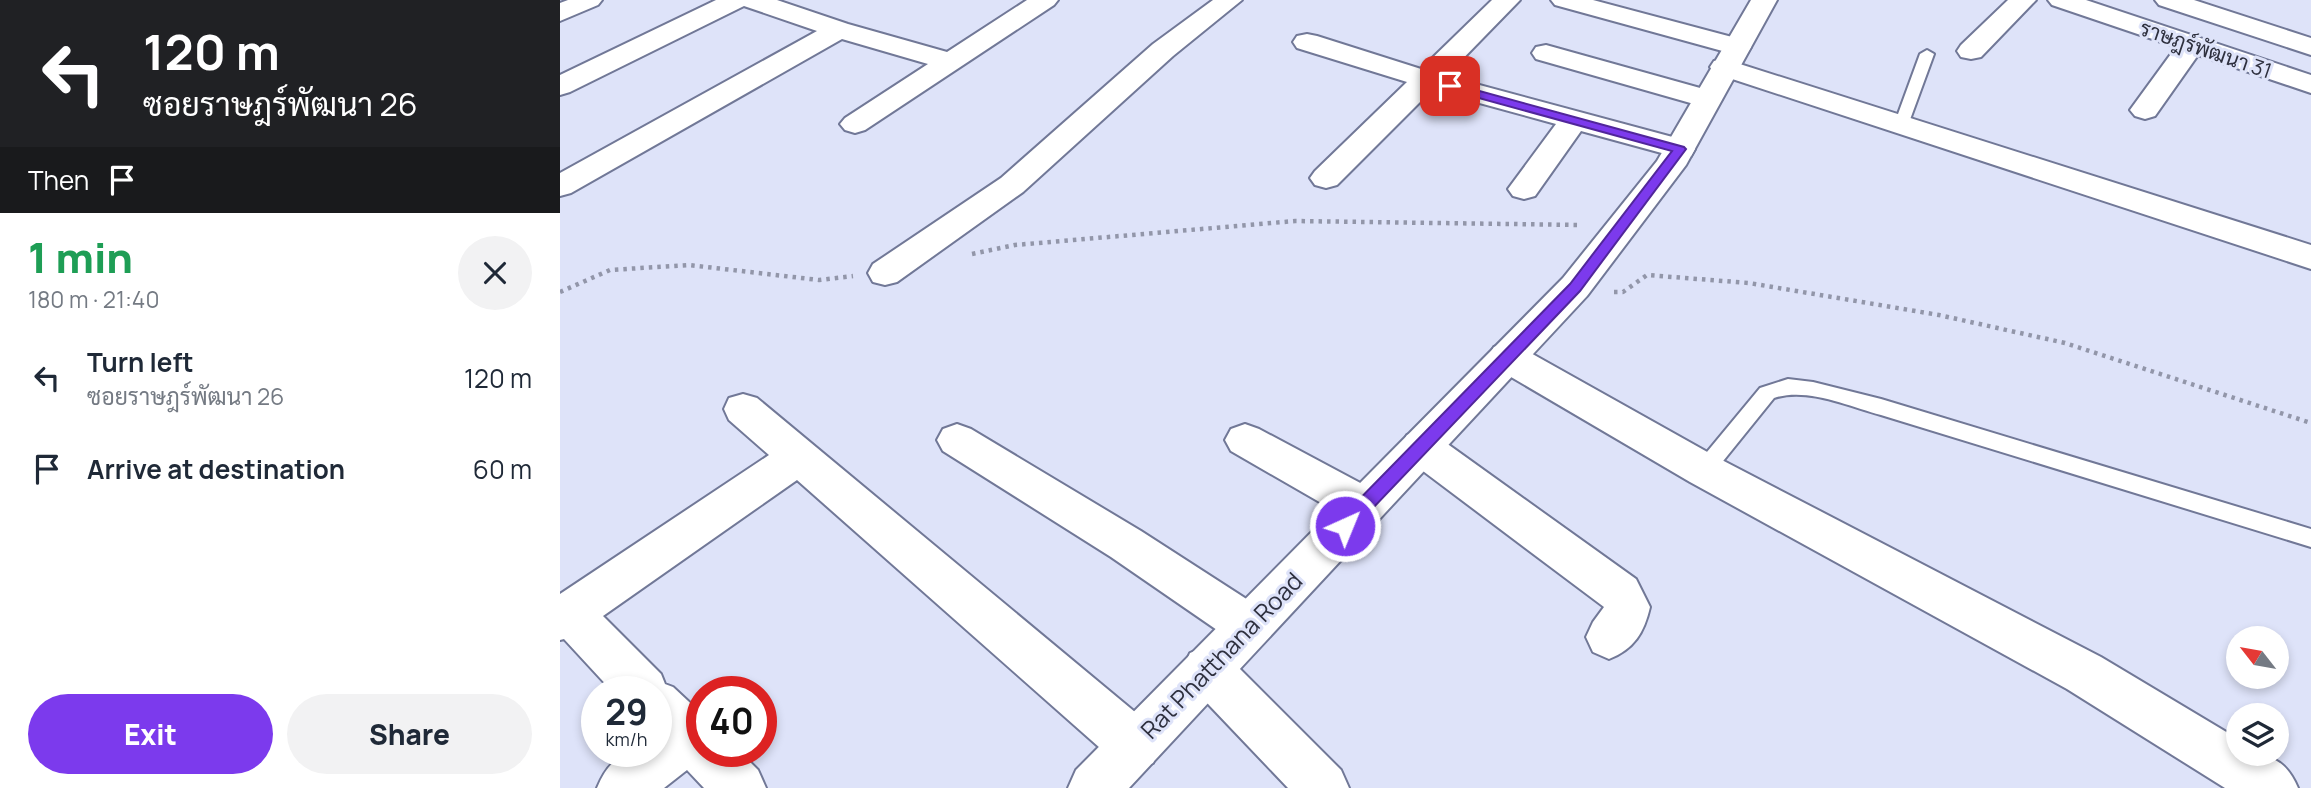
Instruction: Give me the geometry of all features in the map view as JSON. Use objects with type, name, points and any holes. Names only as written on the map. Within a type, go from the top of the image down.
[{"type":"street","points":[[560,13],[589,0]]},
{"type":"street","points":[[560,86],[736,0]]},
{"type":"street","points":[[752,0],[839,30],[948,61]]},
{"type":"street","points":[[855,124],[1045,0]]},
{"type":"street","points":[[885,272],[1012,185],[1185,32],[1229,0]]},
{"type":"street","points":[[1326,178],[1507,0]]},
{"type":"street","points":[[1564,0],[1731,57],[1901,125],[2311,257]]},
{"type":"street","name":"Rat Phatthana Road","points":[[1094,788],[1575,287],[1680,149],[1764,0]]},
{"type":"street","points":[[1971,51],[2023,0]]},
{"type":"street","name":"ราษฎร์พัฒนา 31","points":[[2061,0],[2311,84]]},
{"type":"street","points":[[2168,0],[2311,47]]},
{"type":"street","points":[[560,187],[839,30]]},
{"type":"street","points":[[1307,42],[1425,79],[1680,149]]},
{"type":"street","points":[[2145,110],[2192,44]]},
{"type":"street","points":[[1546,52],[1707,99]]},
{"type":"street","points":[[1524,189],[1573,121]]},
{"type":"street","points":[[1507,357],[1704,470],[2084,673],[2272,788]]},
{"type":"street","points":[[743,408],[1135,745]]},
{"type":"street","points":[[957,440],[1126,544],[1249,626]]},
{"type":"street","points":[[1245,440],[1364,506]]},
{"type":"street","points":[[1420,447],[1620,593],[1627,607],[1624,620],[1609,637]]},
{"type":"street","points":[[628,676],[565,616],[799,457]]},
{"type":"street","points":[[1207,669],[1323,788]]},
{"type":"street","points":[[623,788],[686,737]]},
{"type":"street","points":[[719,767],[740,788]]},
{"type":"lane","points":[[1901,125],[1927,54]]},
{"type":"lane","points":[[1704,470],[1767,393],[1788,386],[1881,407],[2311,538]]},
{"type":"path","points":[[963,256],[1015,245],[1295,221],[1586,225]]},
{"type":"path","points":[[560,292],[610,270],[689,265],[819,280],[885,272]]},
{"type":"path","points":[[1623,292],[1647,275],[1736,282],[1939,315],[2065,343],[2311,423]]},
{"type":"route","points":[[1345,526],[1575,287],[1660,179],[1680,149],[1450,86]]}]
